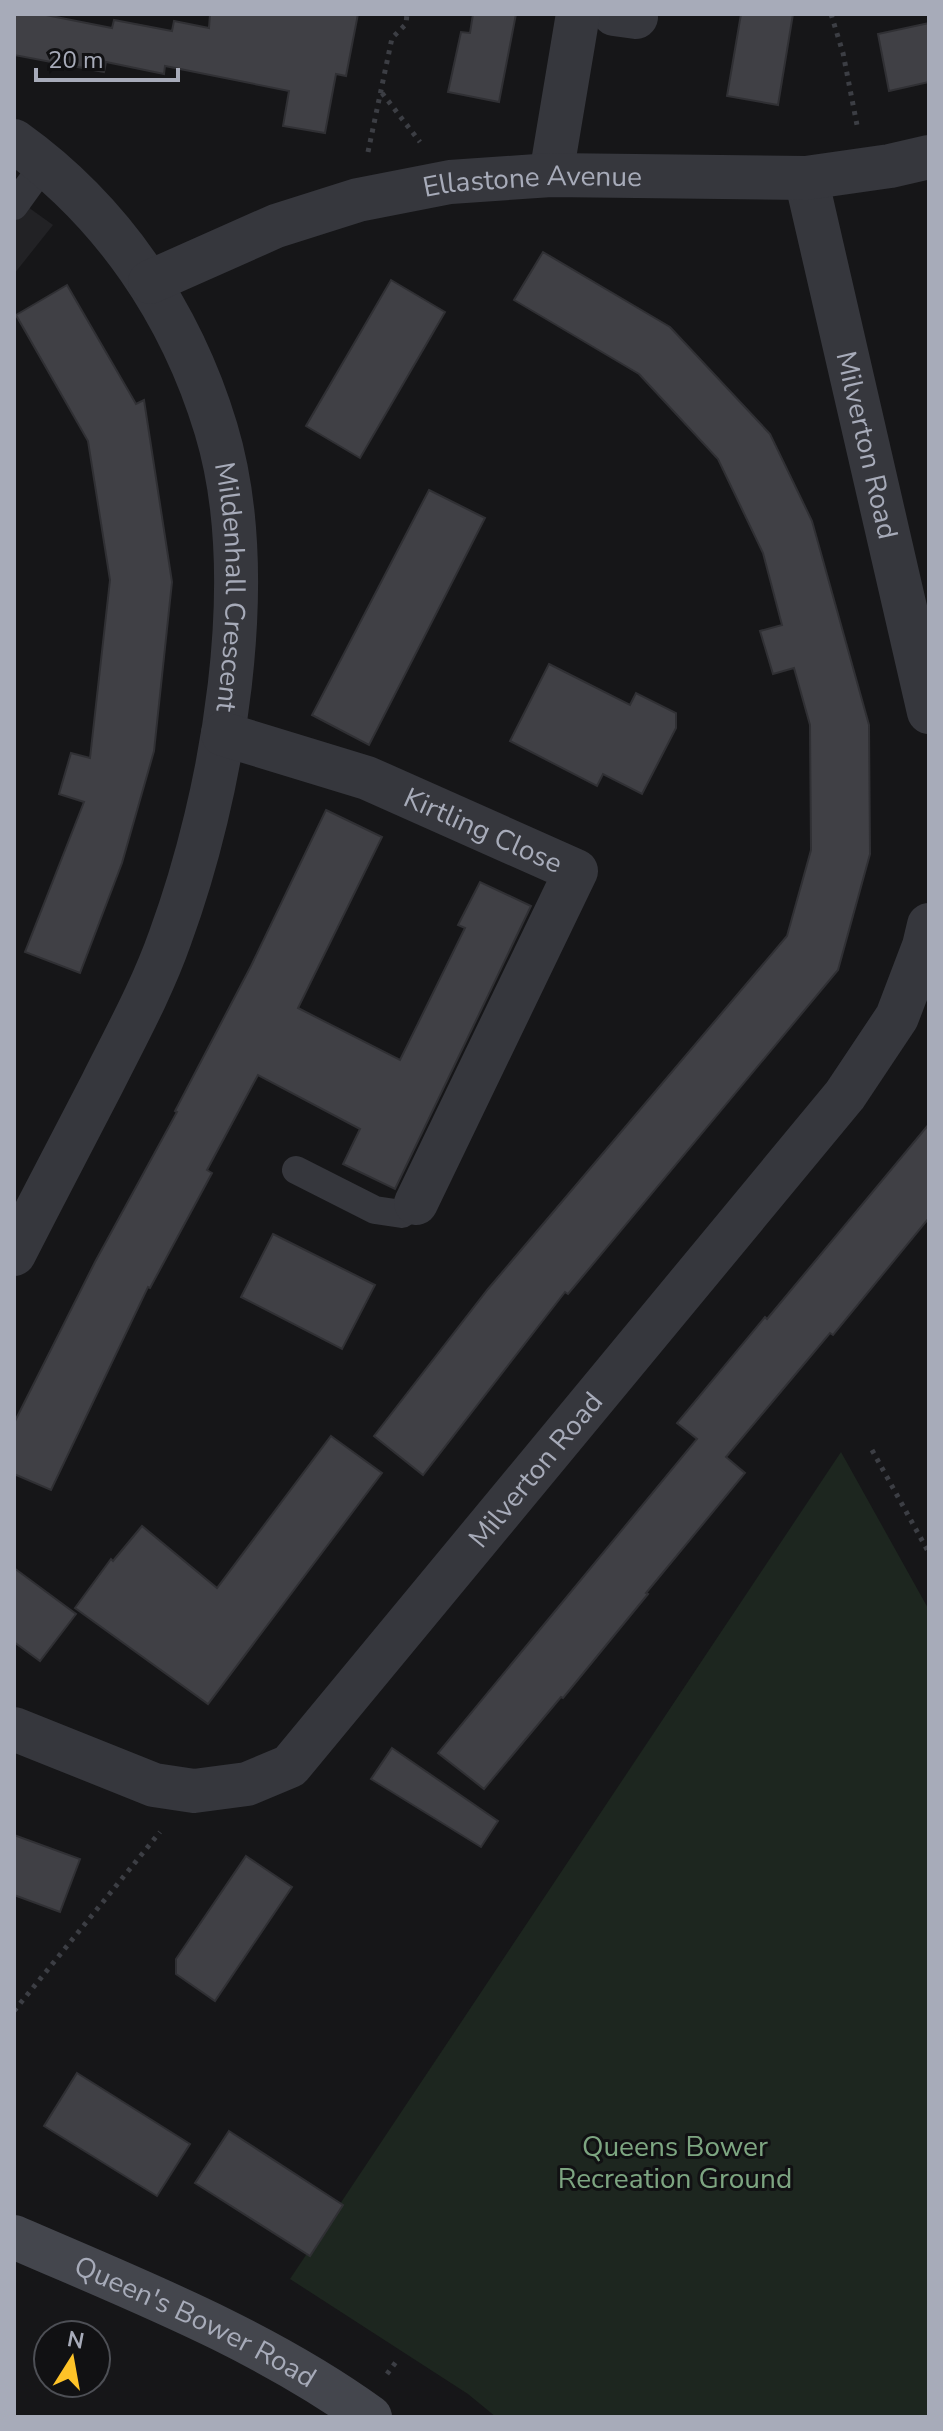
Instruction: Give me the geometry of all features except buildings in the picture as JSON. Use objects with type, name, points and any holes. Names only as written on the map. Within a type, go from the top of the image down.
[{"type":"street","points":[[551,175],[578,14]]},
{"type":"street","name":"Mildenhall Crescent","points":[[14,1254],[139,1011],[170,940],[192,872],[223,734],[232,662],[236,583],[230,498],[216,430],[188,355],[150,282],[100,215],[30,152]]},
{"type":"street","name":"Ellastone Avenue","points":[[150,282],[276,226],[358,200],[450,182],[551,175],[806,178],[929,157]]},
{"type":"street","name":"Milverton Road","points":[[806,178],[929,712]]},
{"type":"street","name":"Kirtling Close","points":[[223,734],[367,778],[576,871],[416,1203]]},
{"type":"street","name":"Milverton Road","points":[[14,1729],[154,1785],[194,1791],[247,1784],[290,1766],[845,1095],[897,1017],[929,925]]},
{"type":"street","name":"Queen's Bower Road","points":[[14,2237],[182,2310],[288,2365],[370,2417]]},
{"type":"lane","points":[[14,206],[30,152]]},
{"type":"lane","points":[[296,1170],[375,1210],[402,1214],[416,1203]]},
{"type":"path","points":[[358,200],[392,38],[406,24],[407,14]]},
{"type":"path","points":[[831,14],[843,53],[866,170]]},
{"type":"path","points":[[381,92],[450,182]]},
{"type":"path","points":[[872,1450],[929,1553]]},
{"type":"path","points":[[14,2011],[194,1791]]},
{"type":"shaded area","points":[[14,197],[53,225],[14,274]]},
{"type":"green space","name":"Queens Bower Recreation Ground","points":[[841,1452],[929,1610],[929,2417],[496,2417],[468,2394],[290,2279]]}]
